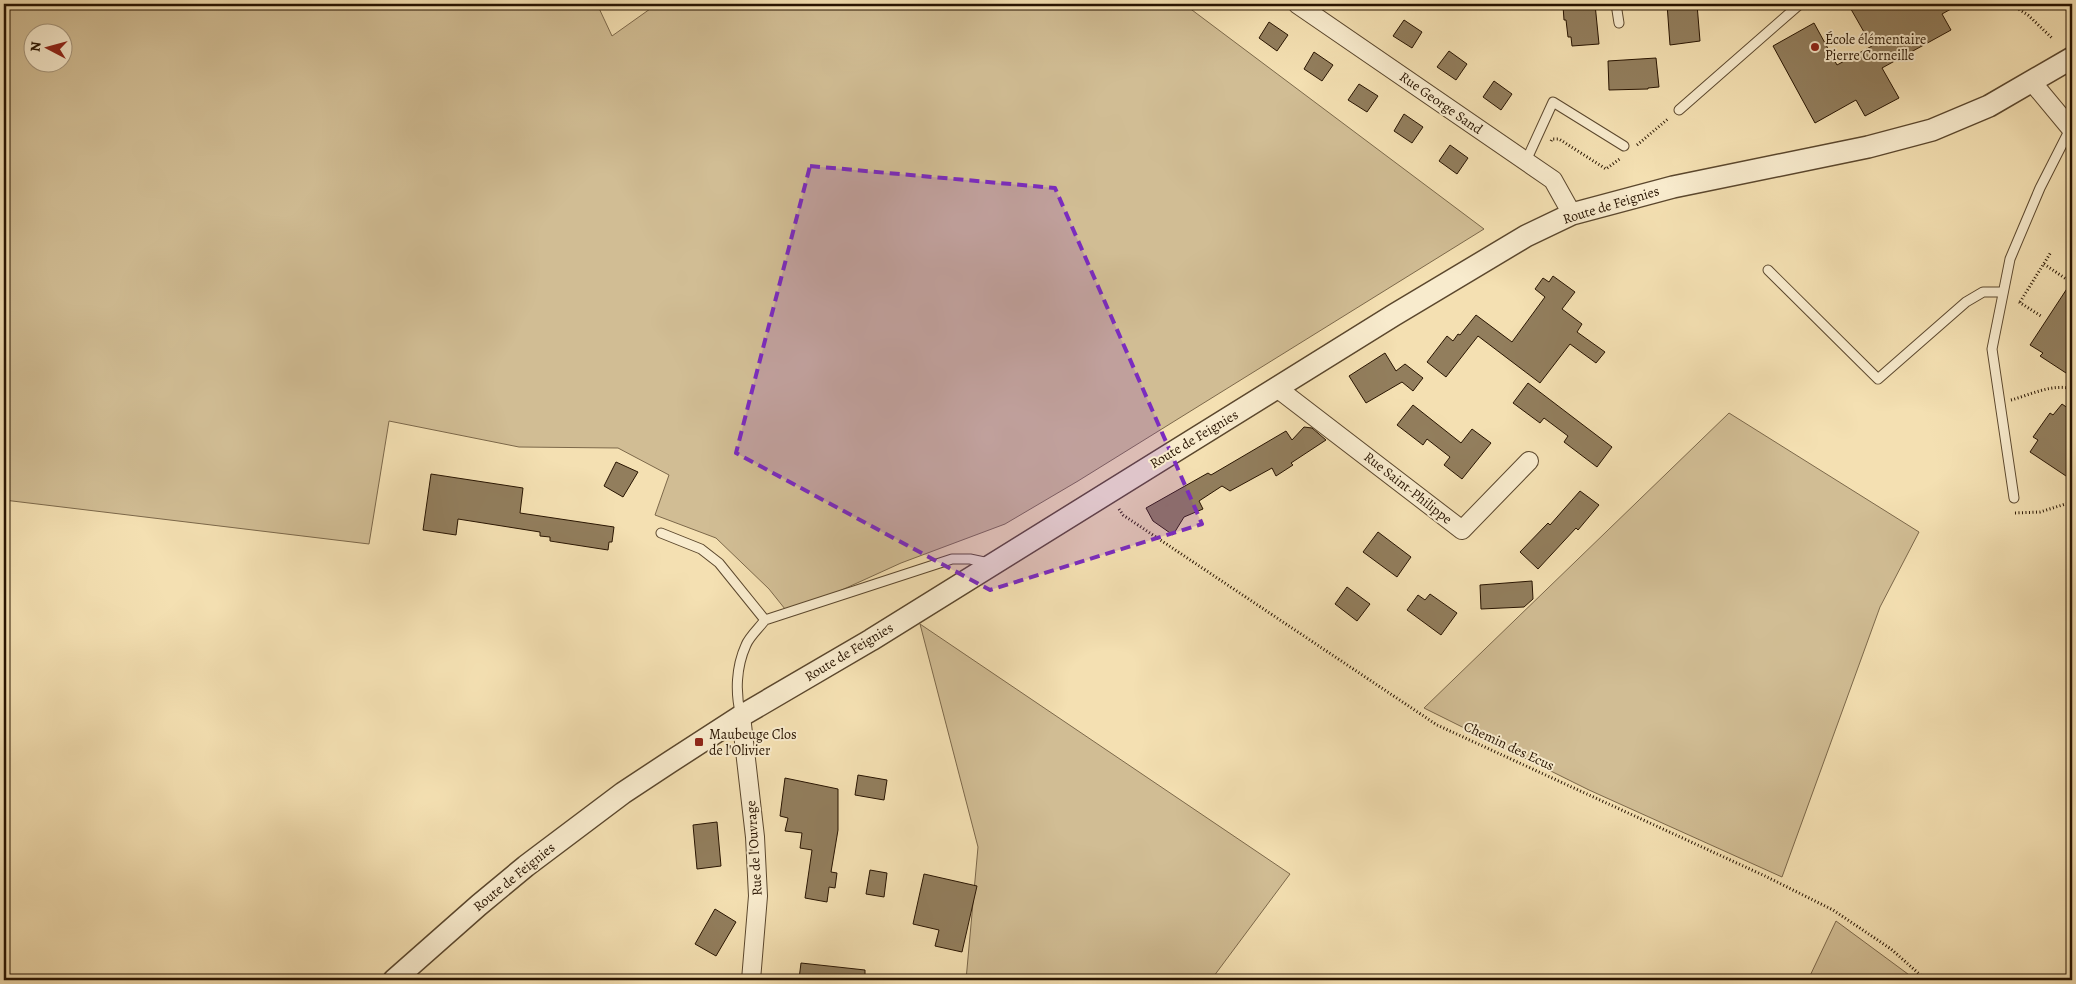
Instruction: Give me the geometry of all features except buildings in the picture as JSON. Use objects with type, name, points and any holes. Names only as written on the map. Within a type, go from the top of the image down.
[{"type":"street","name":"Rue George Sand","points":[[1297,4],[1553,180],[1572,214]]},
{"type":"street","name":"Route de Feignies","points":[[394,980],[479,905],[623,793],[741,716],[871,640],[1110,490],[1526,236],[1572,214],[1673,187],[1868,147],[1932,130],[1989,106],[2072,58]]},
{"type":"street","points":[[2032,82],[2071,130]]},
{"type":"street","name":"Rue Saint-Philippe","points":[[1277,388],[1462,530],[1528,461]]},
{"type":"street","name":"Rue de l'Ouvrage","points":[[741,716],[755,837],[758,896],[751,980]]},
{"type":"lane","points":[[1616,4],[1618,23]]},
{"type":"lane","points":[[1679,110],[1800,4]]},
{"type":"lane","points":[[1528,163],[1553,102],[1627,148]]},
{"type":"lane","points":[[2014,498],[1992,349],[2010,259],[2040,188],[2071,130]]},
{"type":"lane","points":[[1768,270],[1878,380],[1966,302],[1982,292],[2003,292]]},
{"type":"lane","points":[[661,533],[701,550],[719,563],[765,620]]},
{"type":"lane","points":[[741,716],[738,706],[738,673],[746,644],[765,620],[952,559],[970,559],[992,564]]},
{"type":"path","points":[[2010,4],[2028,15],[2053,39]]},
{"type":"path","points":[[1528,163],[1552,139],[1559,139],[1606,169],[1627,148],[1679,110]]},
{"type":"path","points":[[2020,302],[2052,252]]},
{"type":"path","points":[[2044,264],[2072,283]]},
{"type":"path","points":[[2003,292],[2041,316]]},
{"type":"path","points":[[2001,404],[2062,386],[2072,389]]},
{"type":"path","name":"Chemin des Ecus","points":[[1110,490],[1123,515],[1197,567],[1437,725],[1766,876],[1833,910],[1891,949],[1926,980]]},
{"type":"path","points":[[2015,513],[2040,512],[2072,502]]},
{"type":"highlighted area","points":[[810,166],[1055,188],[1202,524],[990,590],[736,453]]},
{"type":"shaded area","points":[[4,4],[597,4],[612,36],[657,4],[1184,4],[1484,229],[1078,481],[1005,524],[901,563],[789,614],[769,589],[716,538],[655,515],[669,475],[618,448],[519,447],[389,421],[369,544],[4,500]]},
{"type":"shaded area","points":[[1729,413],[1919,532],[1880,607],[1782,877],[1589,790],[1424,708]]},
{"type":"shaded area","points":[[920,624],[1290,874],[1211,980],[966,980],[978,847]]},
{"type":"shaded area","points":[[1836,921],[1916,980],[1808,980]]},
{"type":"place","name":"École élémentaire Pierre Corneille","points":[[1815,47]]},
{"type":"place","name":"Maubeuge Clos de l'Olivier","points":[[699,742]]}]
